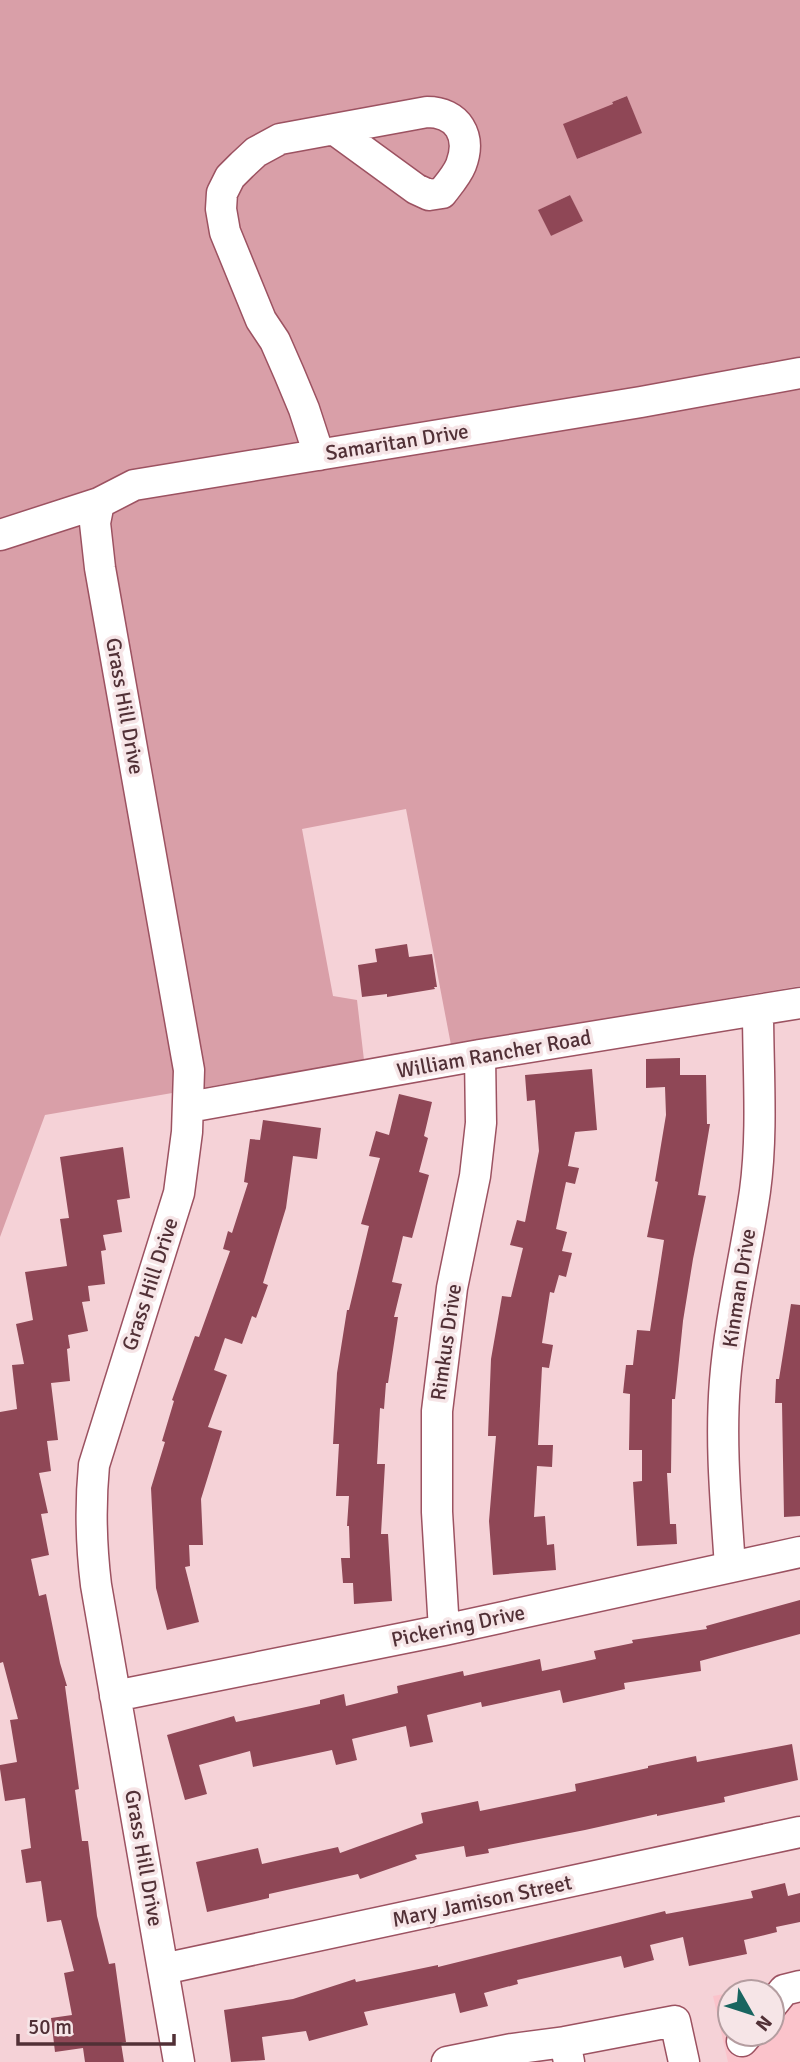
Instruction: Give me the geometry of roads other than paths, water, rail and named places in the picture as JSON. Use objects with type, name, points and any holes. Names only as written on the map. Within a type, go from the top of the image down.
[{"type":"street","points":[[319,455],[304,409],[280,352],[261,320],[236,263],[225,232],[221,209],[222,193],[230,177],[256,152],[279,139],[335,130]]},
{"type":"street","name":"Samaritan Drive","points":[[0,535],[99,503],[134,485],[641,402],[800,373]]},
{"type":"street","name":"Grass Hill Drive","points":[[99,503],[94,523],[100,568],[189,1070],[189,1107],[179,1193],[94,1465],[90,1504],[91,1543],[179,2062]]},
{"type":"street","name":"William Rancher Road","points":[[189,1107],[480,1055],[800,1003]]},
{"type":"street","name":"Kinman Drive","points":[[730,1567],[723,1459],[725,1382],[734,1306],[755,1188],[758,1010]]},
{"type":"street","name":"Rimkus Drive","points":[[444,1630],[437,1513],[437,1411],[452,1288],[475,1176],[481,1124],[480,1055]]},
{"type":"street","name":"Pickering Drive","points":[[115,1696],[444,1630],[800,1552]]},
{"type":"street","name":"Mary Jamison Street","points":[[163,1969],[800,1832]]},
{"type":"street","points":[[447,2062],[512,2049],[567,2052],[675,2021],[684,2062]]}]
